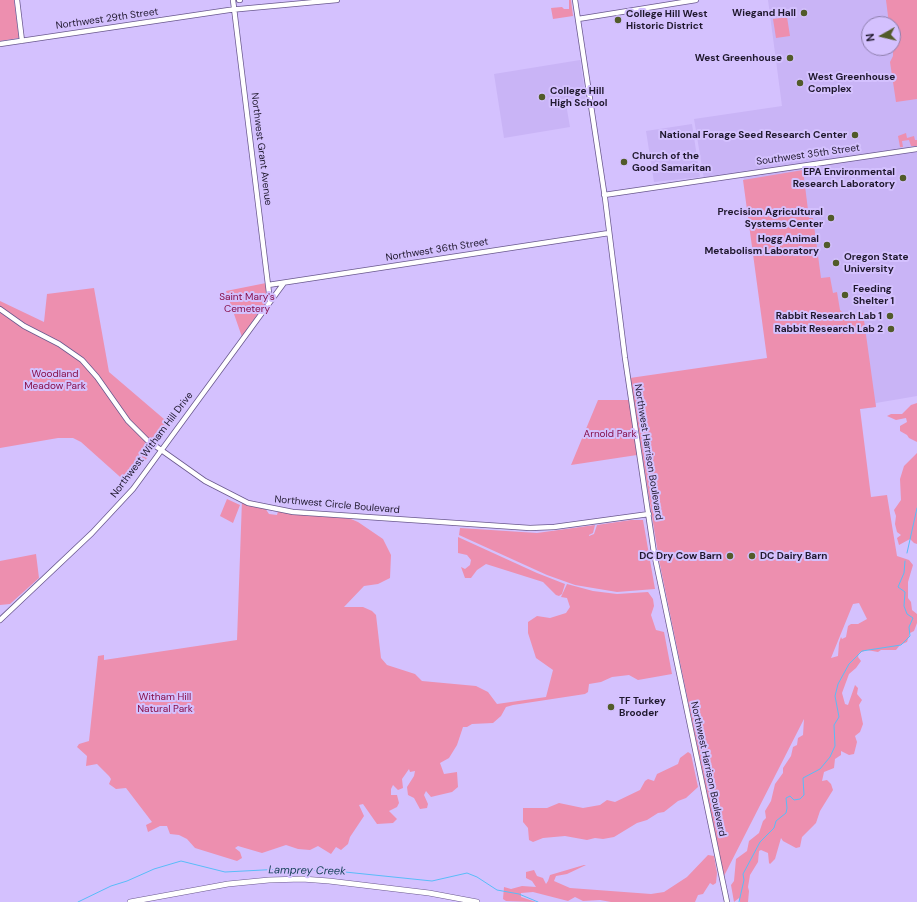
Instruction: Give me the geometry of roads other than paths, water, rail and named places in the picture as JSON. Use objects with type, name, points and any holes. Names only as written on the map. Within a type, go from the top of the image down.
[{"type":"main road","points":[[17,0],[22,40]]},
{"type":"main road","name":"Northwest Grant Avenue","points":[[233,0],[270,301]]},
{"type":"main road","name":"Northwest 29th Street","points":[[0,44],[234,10],[337,0]]},
{"type":"main road","name":"Northwest Harrison Boulevard","points":[[575,0],[604,195],[616,299],[649,514],[665,607],[727,902]]},
{"type":"main road","points":[[578,19],[696,0]]},
{"type":"main road","name":"Southwest 35th Street","points":[[604,195],[917,149]]},
{"type":"main road","name":"Northwest 36th Street","points":[[268,285],[609,233]]},
{"type":"main road","name":"Northwest Witham Hill Drive","points":[[0,620],[103,522],[133,489],[284,283]]},
{"type":"main road","name":"Northwest Circle Boulevard","points":[[0,309],[24,326],[60,344],[82,360],[95,374],[134,428],[146,440],[220,490],[248,503],[288,512],[538,528],[649,514]]},
{"type":"main road","points":[[130,902],[228,884],[269,880],[302,879],[429,893],[478,902]]},
{"type":"waterway","points":[[907,553],[917,508]]},
{"type":"waterway","points":[[739,902],[744,880],[743,874],[760,842],[774,828],[776,821],[786,813],[786,798],[790,796],[794,800],[800,799],[804,795],[803,778],[820,769],[830,757],[835,746],[834,725],[839,717],[835,696],[838,684],[849,664],[862,651],[901,645],[910,636],[909,627],[913,618],[907,614],[904,606],[905,592],[898,587],[904,573],[905,561]]},
{"type":"waterway","name":"Lamprey Creek","points":[[78,902],[111,886],[127,881],[154,869],[181,861],[225,872],[282,869],[345,872],[432,881],[467,873],[477,877],[497,890],[519,894],[538,902]]},
{"type":"place","name":"Wiegand Hall","points":[[804,13]]},
{"type":"place","name":"College Hill West Historic District","points":[[618,20]]},
{"type":"place","name":"West Greenhouse","points":[[790,58]]},
{"type":"place","name":"West Greenhouse Complex","points":[[800,83]]},
{"type":"place","name":"College Hill High School","points":[[542,97]]},
{"type":"place","name":"National Forage Seed Research Center","points":[[855,135]]},
{"type":"place","name":"Church of the Good Samaritan","points":[[624,162]]},
{"type":"place","name":"EPA Environmental Research Laboratory","points":[[903,178]]},
{"type":"place","name":"Precision Agricultural Systems Center","points":[[831,218]]},
{"type":"place","name":"Hogg Animal Metabolism Laboratory","points":[[827,245]]},
{"type":"place","name":"Oregon State University","points":[[836,263]]},
{"type":"place","name":"Feeding Shelter 1","points":[[845,295]]},
{"type":"place","name":"Rabbit Research Lab 1","points":[[890,316]]},
{"type":"place","name":"Rabbit Research Lab 2","points":[[891,329]]},
{"type":"place","name":"DC Dry Cow Barn","points":[[730,556]]},
{"type":"place","name":"DC Dairy Barn","points":[[752,556]]},
{"type":"place","name":"TF Turkey Brooder","points":[[611,707]]},
{"type":"park label","name":"Saint Mary's Cemetery","points":[[247,302]]},
{"type":"park label","name":"Woodland Meadow Park","points":[[55,380]]},
{"type":"park label","name":"Arnold Park","points":[[610,434]]},
{"type":"park label","name":"Witham Hill Natural Park","points":[[165,702]]}]
